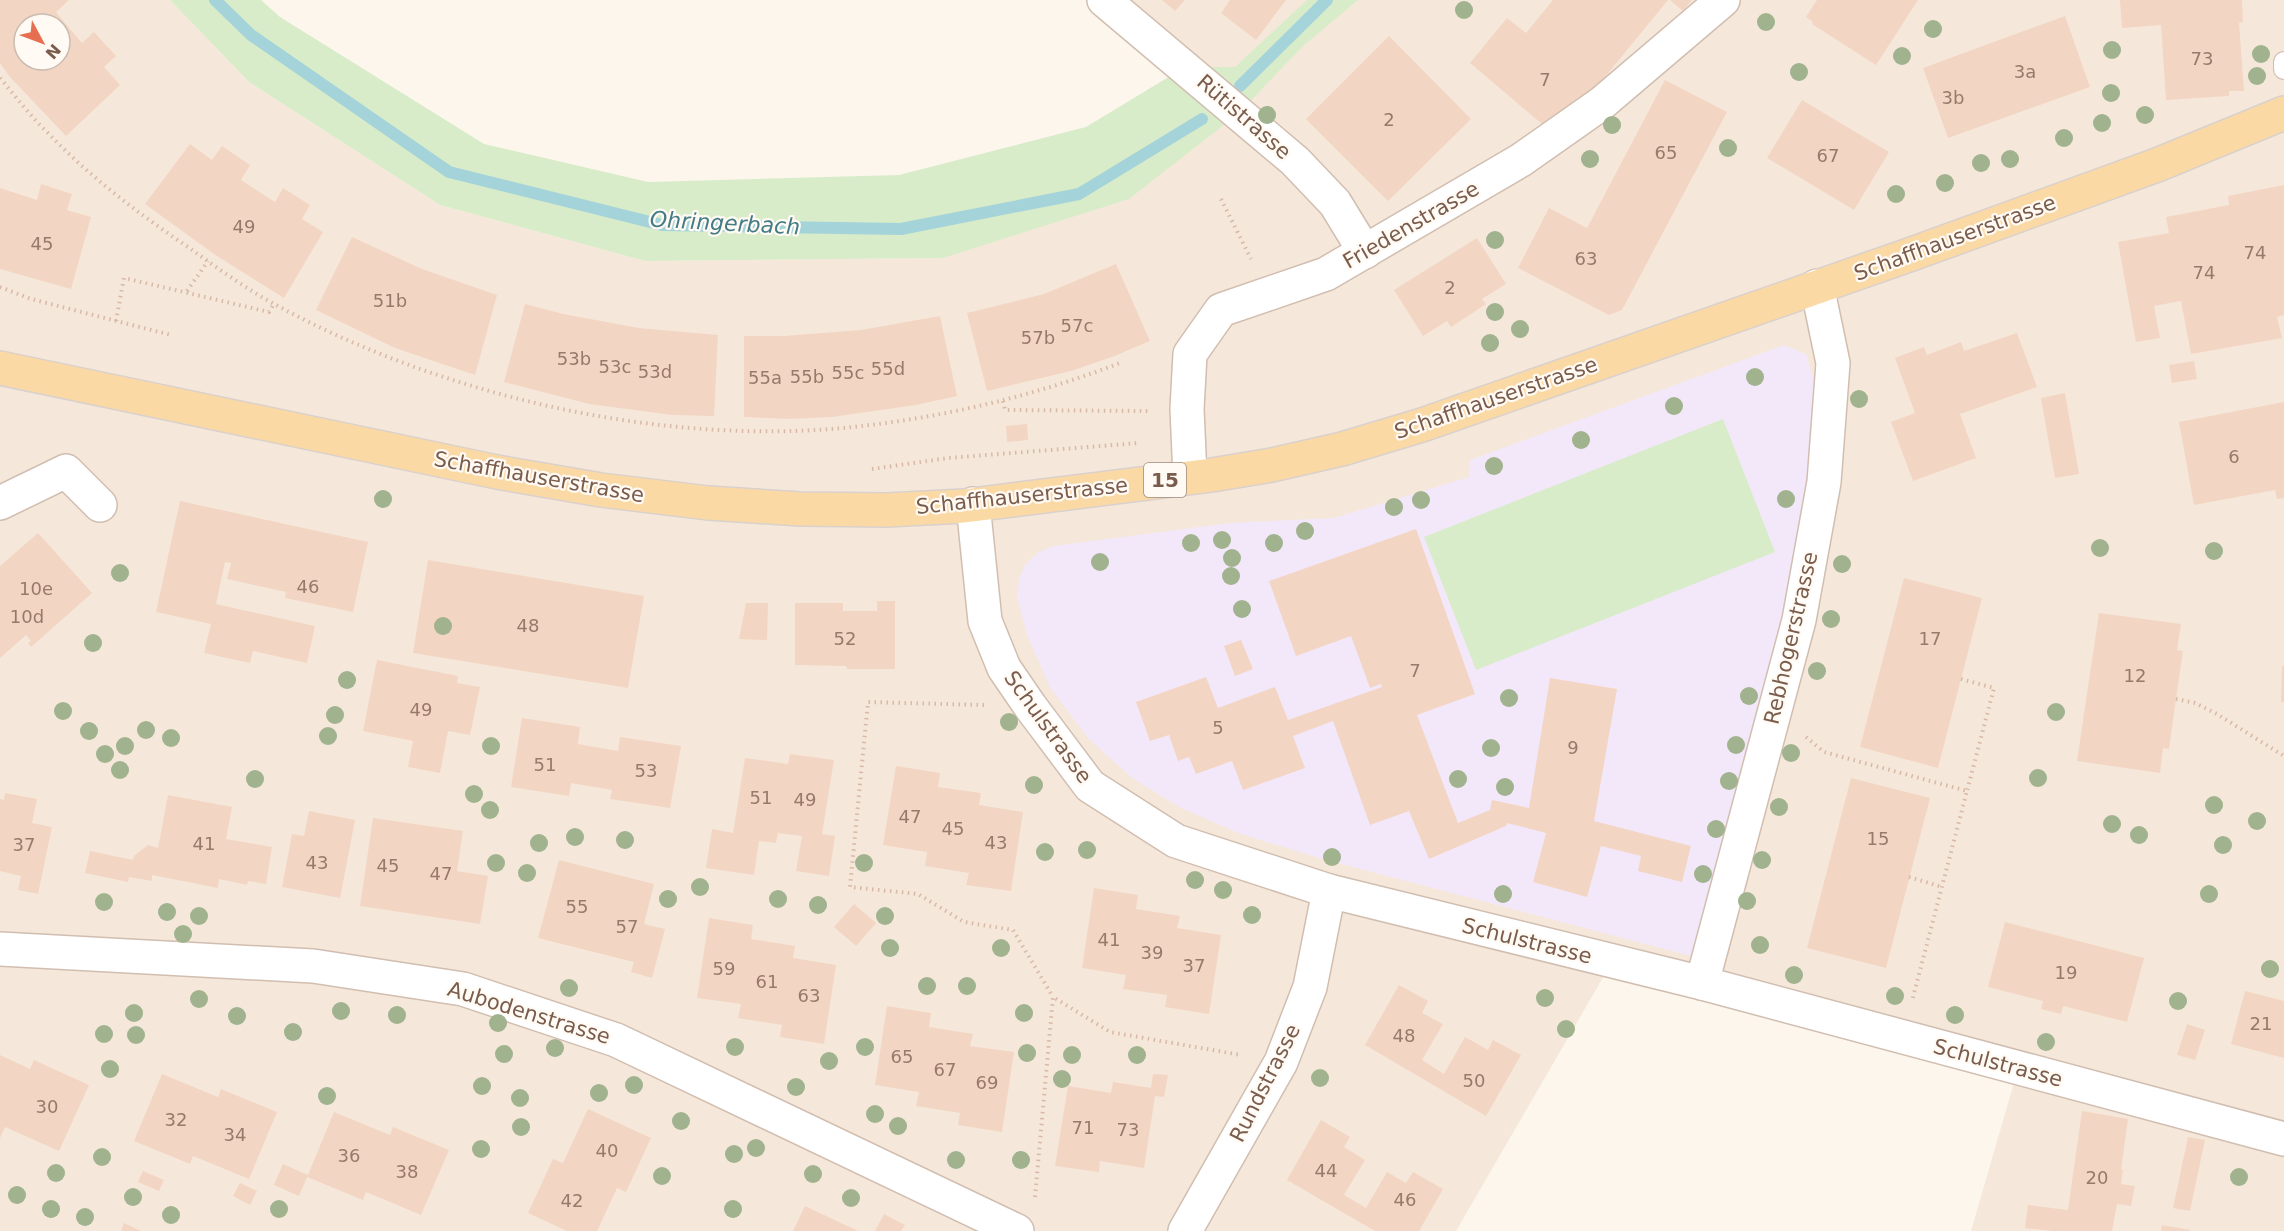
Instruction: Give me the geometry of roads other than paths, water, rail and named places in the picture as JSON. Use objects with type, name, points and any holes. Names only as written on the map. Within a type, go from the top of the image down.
[{"type":"main road","name":"Schaffhauserstrasse","points":[[0,368],[333,439],[601,490],[708,503],[800,509],[887,510],[973,504],[1272,465],[1422,425],[2157,165],[2284,113]]},
{"type":"street","name":"Rütistrasse","points":[[1104,0],[1295,161],[1335,203],[1365,252]]},
{"type":"street","name":"Friedenstrasse","points":[[1190,477],[1187,409],[1190,354],[1221,310],[1326,274],[1521,160],[1602,103],[1723,0]]},
{"type":"street","name":"Rebhogerstrasse","points":[[1702,983],[1799,620],[1824,482],[1833,363],[1817,286]]},
{"type":"street","points":[[0,503],[66,471],[100,505]]},
{"type":"street","name":"Schulstrasse","points":[[973,504],[985,621],[1004,668],[1090,786],[1176,841],[1329,891],[1702,983],[2284,1139]]},
{"type":"street","name":"Rundstrasse","points":[[1185,1231],[1281,1062],[1310,987],[1329,891]]},
{"type":"street","name":"Aubodenstrasse","points":[[0,948],[313,966],[463,989],[616,1040],[1025,1219]]},
{"type":"lane","points":[[2284,62],[2284,69]]},
{"type":"waterway","name":"Ohringerbach","points":[[215,0],[251,35],[449,172],[662,225],[901,229],[1079,194],[1202,119]]},
{"type":"waterway","name":"Ohringerbach","points":[[1240,86],[1327,0]]}]
